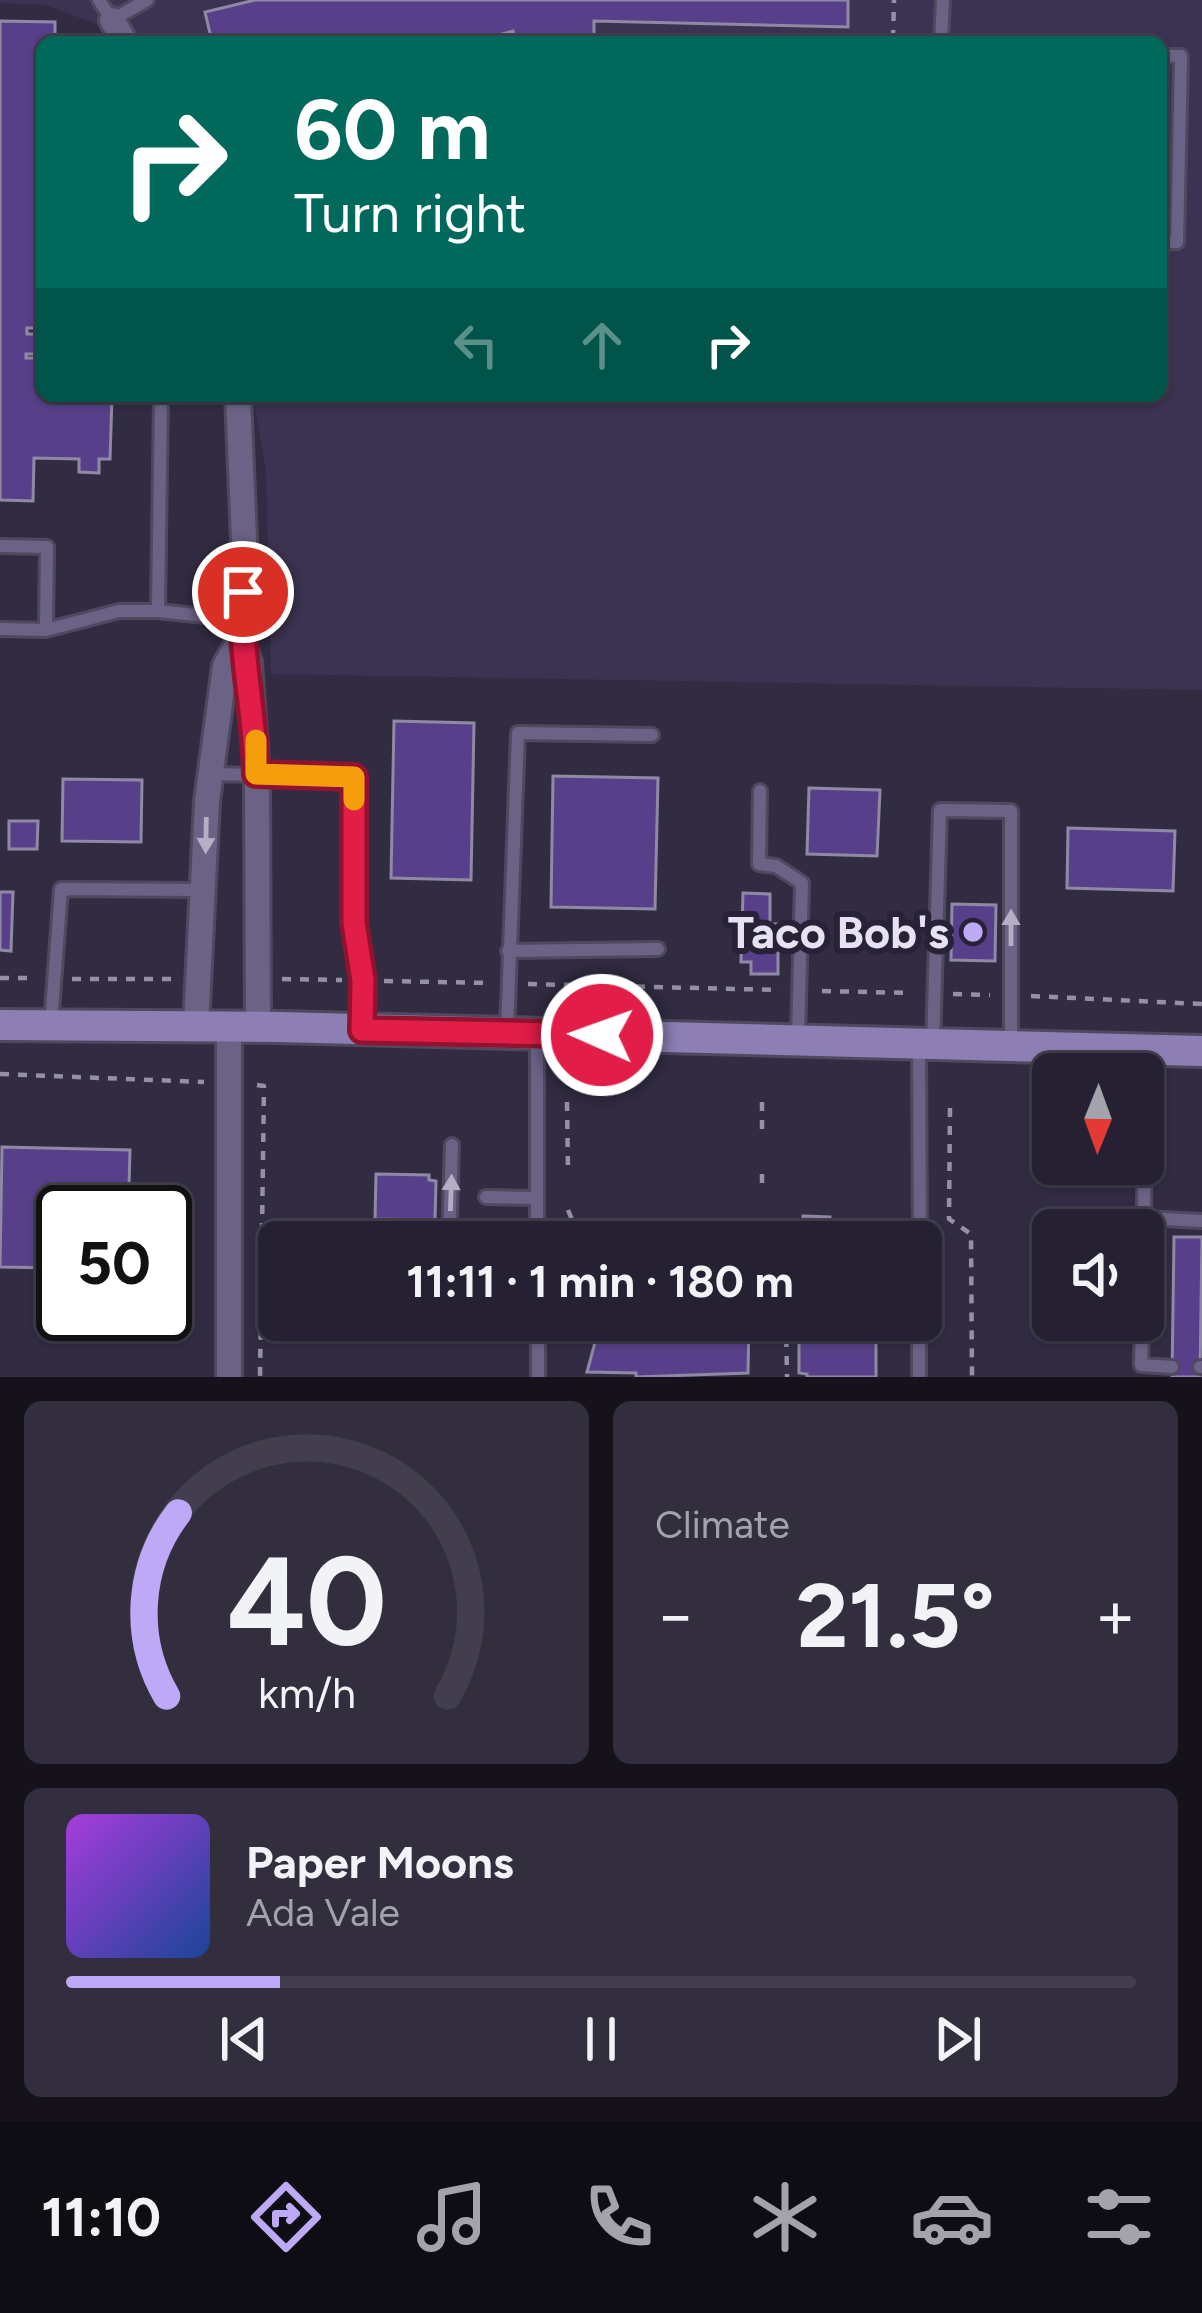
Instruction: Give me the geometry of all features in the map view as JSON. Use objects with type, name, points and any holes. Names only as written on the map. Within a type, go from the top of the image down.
[{"type":"main road","points":[[0,1025],[243,1026],[1202,1052]]},
{"type":"street","points":[[229,1377],[229,1083],[257,978],[256,774],[248,662],[241,630],[245,564],[238,402]]},
{"type":"street","points":[[196,1026],[211,774],[225,666],[241,630]]},
{"type":"lane","points":[[112,21],[147,0]]},
{"type":"lane","points":[[941,36],[943,0]]},
{"type":"lane","points":[[1167,56],[1181,56],[1177,242],[1167,242]]},
{"type":"lane","points":[[158,611],[161,402]]},
{"type":"lane","points":[[0,547],[47,547],[46,630]]},
{"type":"lane","points":[[0,629],[46,630],[118,611],[158,611],[241,630]]},
{"type":"lane","points":[[537,1221],[522,1033],[507,984],[518,733],[652,735]]},
{"type":"lane","points":[[211,774],[354,777],[354,923],[363,980],[362,1030]]},
{"type":"lane","points":[[760,791],[759,865],[776,866],[802,884],[798,1040]]},
{"type":"lane","points":[[921,1221],[940,810],[1011,811],[1011,1045]]},
{"type":"lane","points":[[51,1025],[61,889],[205,890]]},
{"type":"lane","points":[[508,951],[658,950]]},
{"type":"lane","points":[[1144,1209],[1145,1048]]},
{"type":"lane","points":[[450,1221],[452,1145]]},
{"type":"lane","points":[[486,1197],[537,1198]]},
{"type":"lane","points":[[1164,1219],[1202,1221]]},
{"type":"lane","points":[[538,1341],[538,1377]]},
{"type":"lane","points":[[919,1377],[920,1341]]},
{"type":"lane","points":[[1142,1341],[1141,1365],[1172,1367]]},
{"type":"path","points":[[893,36],[895,0]]},
{"type":"path","points":[[0,978],[199,979]]},
{"type":"path","points":[[257,978],[1202,1004]]},
{"type":"path","points":[[0,1074],[264,1086],[260,1377]]},
{"type":"path","points":[[567,1102],[568,1172]]},
{"type":"path","points":[[762,1102],[762,1137]]},
{"type":"path","points":[[950,1108],[949,1219],[971,1234],[972,1377]]},
{"type":"path","points":[[762,1174],[762,1188]]},
{"type":"path","points":[[568,1210],[573,1221]]},
{"type":"path","points":[[786,1341],[787,1377]]},
{"type":"shaded area","points":[[1202,0],[1202,690],[271,674],[266,470],[254,402],[1167,402],[1167,36],[128,36],[46,5],[0,3]]},
{"type":"building","points":[[255,0],[848,0],[848,27],[594,21],[594,36],[514,36],[513,31],[495,36],[211,36],[205,12]]},
{"type":"building","points":[[0,21],[55,22],[55,36],[36,36],[36,328],[27,328],[27,334],[36,334],[36,354],[26,354],[26,358],[36,358],[36,402],[112,402],[110,459],[99,459],[99,473],[79,472],[79,459],[34,458],[33,501],[0,500]]},
{"type":"building","points":[[394,721],[474,723],[471,880],[391,878]]},
{"type":"building","points":[[553,776],[658,778],[655,909],[551,907]]},
{"type":"building","points":[[63,779],[142,780],[141,842],[62,841]]},
{"type":"building","points":[[809,788],[880,790],[877,856],[807,854]]},
{"type":"building","points":[[9,821],[38,821],[37,849],[9,849]]},
{"type":"building","points":[[1068,828],[1175,831],[1173,891],[1067,888]]},
{"type":"building","points":[[0,892],[13,892],[11,951],[0,950]]},
{"type":"building","points":[[743,893],[770,894],[770,924],[778,924],[778,974],[751,974],[751,962],[741,962]]},
{"type":"building","name":"Taco Bob's","points":[[952,904],[996,905],[995,961],[951,960]]},
{"type":"building","points":[[2,1147],[130,1150],[129,1185],[36,1185],[36,1268],[0,1267]]},
{"type":"building","points":[[376,1174],[429,1175],[429,1180],[436,1181],[435,1220],[375,1219]]},
{"type":"building","points":[[803,1216],[830,1217],[830,1221],[803,1221]]},
{"type":"building","points":[[1174,1237],[1202,1237],[1200,1377],[1172,1377]]},
{"type":"building","points":[[595,1341],[749,1341],[748,1373],[636,1377],[636,1373],[587,1372]]},
{"type":"building","points":[[799,1341],[876,1341],[876,1377],[799,1373]]},
{"type":"slow traffic","points":[[256,740],[256,774],[354,777],[354,800]]},
{"type":"place","name":"Taco Bob's","points":[[973,932]]},
{"type":"route","points":[[243,592],[240,639],[248,662],[256,774],[354,777],[354,923],[363,980],[362,1030],[602,1035]]}]
